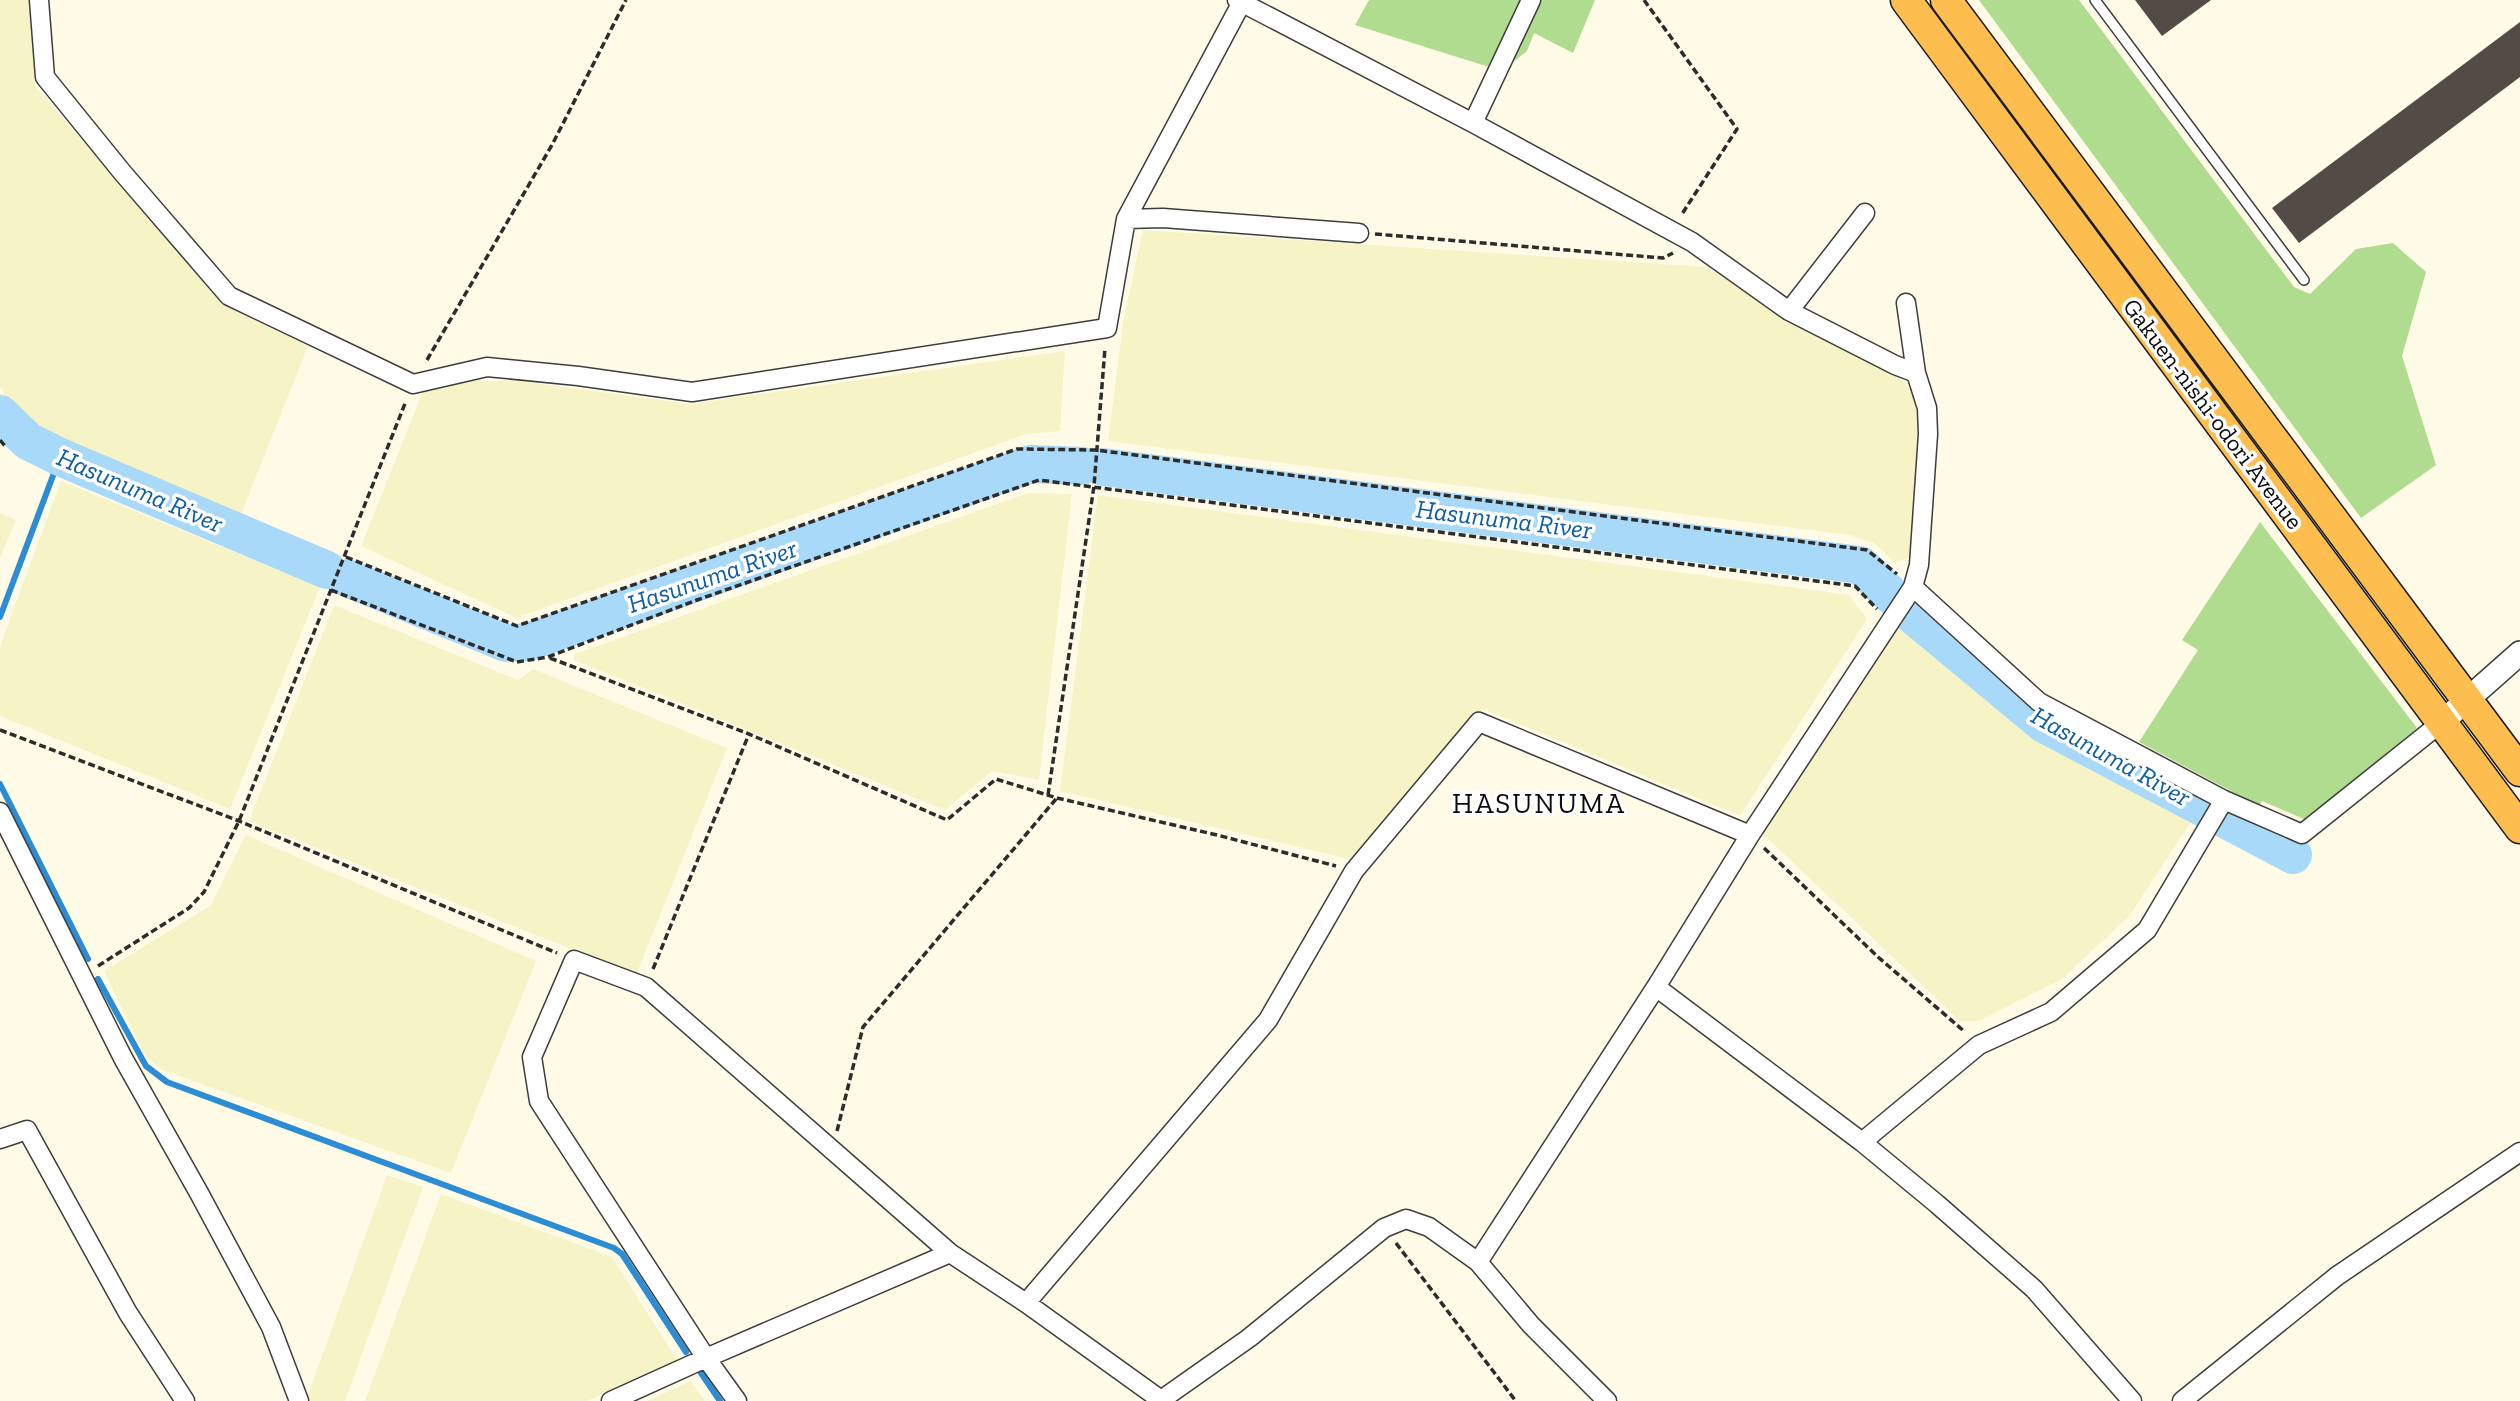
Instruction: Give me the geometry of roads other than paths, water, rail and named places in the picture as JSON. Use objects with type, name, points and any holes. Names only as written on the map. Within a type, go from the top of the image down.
[{"type":"highway","name":"Gakuen-nishi-odori Avenue","points":[[1906,0],[2520,828]]},
{"type":"highway","name":"Gakuen-nishi-odori Avenue","points":[[1946,0],[2520,771]]},
{"type":"street","points":[[39,0],[45,77],[122,172],[229,296],[413,384],[487,367],[692,392],[1107,328],[1126,219],[1240,1],[1692,242],[1789,311],[1916,373]]},
{"type":"street","points":[[1473,123],[1531,0]]},
{"type":"street","points":[[1789,311],[1865,213]]},
{"type":"street","points":[[1126,219],[1163,218],[1359,233]]},
{"type":"street","points":[[1478,1262],[1656,987],[1750,835],[1913,587],[1919,565],[1928,434],[1927,408],[1916,373],[1906,303]]},
{"type":"street","points":[[1913,587],[2039,702],[2222,803],[2302,834],[2468,701],[2520,653]]},
{"type":"street","points":[[1026,1303],[1268,1020],[1354,871],[1479,722],[1750,835]]},
{"type":"street","points":[[1862,1142],[1979,1045],[2050,1012],[2147,930],[2222,803]]},
{"type":"street","points":[[0,812],[123,1058],[271,1327],[299,1401]]},
{"type":"street","points":[[737,1401],[706,1358],[539,1101],[531,1058],[574,960],[646,987],[950,1254],[1026,1303],[1161,1401],[1249,1338],[1384,1228],[1406,1219],[1429,1227],[1478,1262],[1531,1325],[1607,1401]]},
{"type":"street","points":[[1656,987],[1862,1142],[2034,1289],[2133,1401]]},
{"type":"street","points":[[0,1139],[27,1130],[128,1313],[186,1401]]},
{"type":"street","points":[[2182,1401],[2337,1276],[2520,1152]]},
{"type":"street","points":[[611,1401],[950,1254]]},
{"type":"lane","points":[[2095,0],[2304,280]]},
{"type":"waterway","name":"Hasunuma River","points":[[0,414],[28,441],[60,457],[327,570]]},
{"type":"waterway","points":[[0,617],[60,457]]},
{"type":"waterway","name":"Hasunuma River","points":[[347,578],[506,643],[528,642],[1031,464],[1082,466]]},
{"type":"waterway","name":"Hasunuma River","points":[[1103,467],[1860,565],[1892,596]]},
{"type":"waterway","name":"Hasunuma River","points":[[1909,612],[2044,724],[2293,855]]},
{"type":"waterway","points":[[0,784],[88,959]]},
{"type":"waterway","points":[[98,979],[146,1066],[167,1082],[614,1248],[622,1254],[686,1352]]},
{"type":"waterway","points":[[701,1373],[720,1401]]},
{"type":"district","name":"HASUNUMA","points":[[1539,803]]}]
